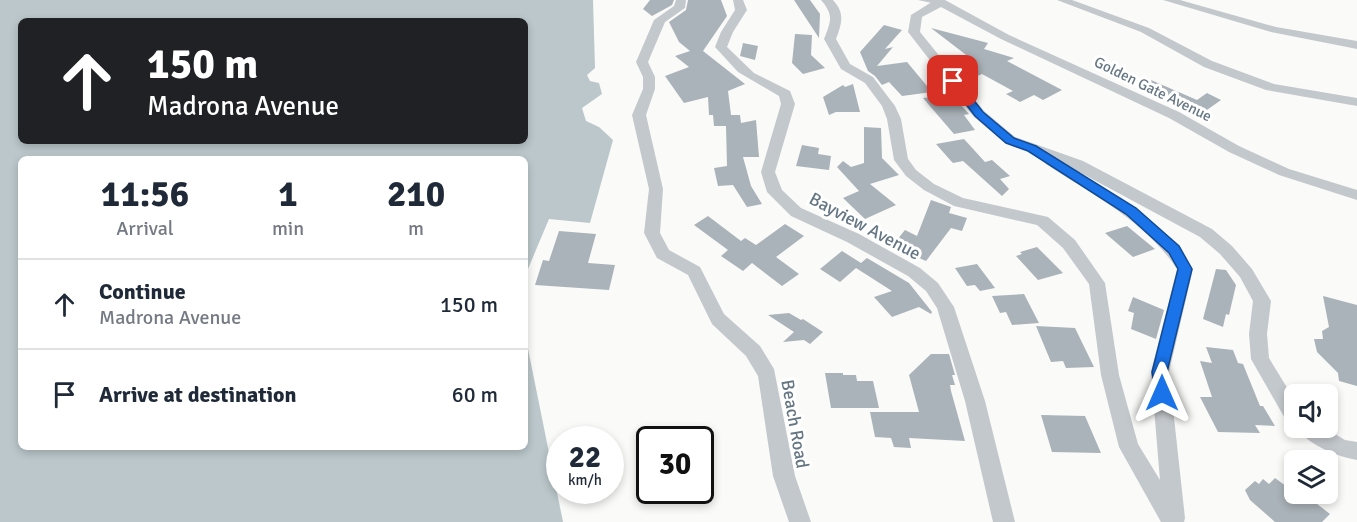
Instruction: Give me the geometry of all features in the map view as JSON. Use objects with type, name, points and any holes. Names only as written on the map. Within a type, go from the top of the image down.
[{"type":"street","name":"Beach Road","points":[[681,0],[679,8],[660,20],[642,62],[649,76],[649,89],[639,115],[656,189],[652,233],[663,254],[694,271],[718,319],[753,351],[767,375],[784,476],[800,522]]},
{"type":"street","name":"Bayview Avenue","points":[[738,0],[741,10],[727,32],[721,47],[731,61],[756,81],[785,94],[788,104],[768,172],[775,192],[796,212],[853,238],[914,272],[932,288],[945,307],[975,401],[1004,522]]},
{"type":"street","points":[[826,0],[836,10],[838,18],[830,39],[845,66],[869,80],[888,106],[894,119],[901,160],[911,173],[929,187],[958,202],[1042,221],[1069,244],[1096,283],[1110,375],[1129,447],[1173,522]]},
{"type":"street","points":[[922,0],[941,2]]},
{"type":"street","points":[[1062,0],[1145,30],[1208,64],[1271,87],[1357,102]]},
{"type":"street","points":[[1168,0],[1275,30],[1357,45]]},
{"type":"street","points":[[941,2],[917,15],[914,32],[979,114],[1010,140],[1078,164],[1206,233],[1227,250],[1246,273],[1262,301],[1258,334],[1260,359],[1284,399]]},
{"type":"street","name":"Golden Gate Avenue","points":[[941,2],[1005,37],[1174,115],[1234,149],[1284,172],[1357,195]]},
{"type":"street","points":[[1032,149],[1131,211],[1174,249],[1185,269],[1160,372],[1173,522]]},
{"type":"street","points":[[1324,438],[1341,448],[1357,451]]},
{"type":"shaded area","points":[[0,0],[593,0],[595,68],[587,75],[590,81],[599,83],[602,94],[582,108],[586,121],[599,127],[613,140],[590,223],[549,219],[528,269],[528,156],[18,156],[18,450],[528,450],[528,349],[546,438],[546,504],[559,504],[563,522],[0,522]]},
{"type":"building","points":[[650,0],[674,0],[672,5],[652,16],[643,9]]},
{"type":"building","points":[[688,0],[721,0],[727,16],[703,51],[745,84],[728,91],[731,115],[740,115],[741,123],[756,120],[759,157],[743,157],[751,186],[762,204],[747,207],[733,185],[718,186],[714,168],[727,166],[726,126],[714,126],[713,115],[709,115],[708,97],[684,103],[665,76],[689,67],[675,56],[690,51],[679,42],[669,22],[686,10]]},
{"type":"building","points":[[794,0],[810,0],[820,14],[819,38]]},
{"type":"building","points":[[884,25],[902,30],[885,49],[893,47],[877,66],[907,62],[932,92],[902,96],[889,82],[882,85],[868,71],[860,52]]},
{"type":"building","points":[[931,28],[988,43],[984,49],[1014,58],[1007,61],[1062,90],[1043,100],[1034,95],[1020,102],[1006,94],[1013,91],[982,74],[966,81],[956,70],[974,61]]},
{"type":"building","points":[[795,34],[812,35],[811,55],[825,68],[803,74],[792,63]]},
{"type":"building","points":[[743,43],[758,46],[755,60],[740,56]]},
{"type":"building","points":[[1151,80],[1197,100],[1207,93],[1221,100],[1197,117],[1137,88]]},
{"type":"building","points":[[853,84],[860,112],[836,112],[829,115],[823,97],[843,85],[845,87]]},
{"type":"building","points":[[952,95],[969,114],[964,115],[975,130],[954,134],[923,98]]},
{"type":"building","points":[[864,127],[881,128],[882,158],[899,175],[870,184],[896,205],[865,219],[843,198],[859,191],[837,167],[843,161],[851,167],[864,163]]},
{"type":"building","points":[[964,139],[985,162],[992,160],[1010,176],[1000,179],[1009,189],[1002,196],[963,161],[953,163],[936,144]]},
{"type":"building","points":[[802,145],[819,148],[818,154],[831,156],[829,170],[796,166]]},
{"type":"building","points":[[931,200],[951,207],[949,213],[967,218],[962,231],[951,228],[926,261],[892,246],[905,230],[917,236]]},
{"type":"building","points":[[708,216],[741,241],[745,238],[756,245],[785,224],[804,236],[776,257],[799,274],[782,286],[752,263],[743,271],[721,256],[728,250],[694,225]]},
{"type":"building","points":[[1127,226],[1155,249],[1133,257],[1105,233]]},
{"type":"building","points":[[559,231],[596,234],[588,263],[615,265],[609,290],[535,285],[543,260],[549,261]]},
{"type":"building","points":[[1037,247],[1063,273],[1038,280],[1016,256],[1022,254],[1020,252]]},
{"type":"building","points":[[842,251],[861,263],[867,258],[909,283],[932,312],[931,314],[919,307],[892,317],[874,297],[892,291],[856,268],[840,282],[820,269]]},
{"type":"building","points":[[977,264],[995,288],[980,291],[975,285],[967,286],[955,268]]},
{"type":"building","points":[[1216,269],[1226,270],[1236,285],[1229,315],[1226,314],[1223,327],[1203,319]]},
{"type":"building","points":[[1024,294],[1039,323],[1012,325],[1006,312],[1000,313],[992,296]]},
{"type":"building","points":[[1323,296],[1357,305],[1357,386],[1339,381],[1338,373],[1317,352],[1314,339],[1323,339],[1322,331],[1329,327]]},
{"type":"building","points":[[1133,297],[1164,310],[1156,339],[1131,329],[1134,313],[1128,311]]},
{"type":"building","points":[[789,313],[823,332],[810,344],[804,340],[783,342],[794,332],[768,315]]},
{"type":"building","points":[[1036,326],[1075,328],[1094,367],[1066,368],[1063,361],[1051,362]]},
{"type":"building","points":[[1206,347],[1233,350],[1238,363],[1243,364],[1260,406],[1263,406],[1275,426],[1255,425],[1260,433],[1218,432],[1200,397],[1212,397],[1200,361],[1212,363]]},
{"type":"building","points":[[931,354],[949,354],[955,375],[952,375],[955,385],[950,385],[951,391],[965,441],[909,438],[911,448],[894,447],[891,438],[875,437],[870,412],[919,412],[909,375]]},
{"type":"building","points":[[825,373],[856,375],[857,381],[873,381],[879,408],[831,408]]},
{"type":"building","points":[[1041,415],[1085,416],[1101,453],[1052,452]]},
{"type":"building","points":[[1275,478],[1284,485],[1284,504],[1317,504],[1330,514],[1322,522],[1275,522],[1250,500],[1245,490],[1255,481],[1259,484],[1263,479],[1269,484]]},
{"type":"route","points":[[953,81],[979,114],[1010,140],[1032,149],[1131,211],[1174,249],[1185,269],[1160,372],[1162,393]]}]
